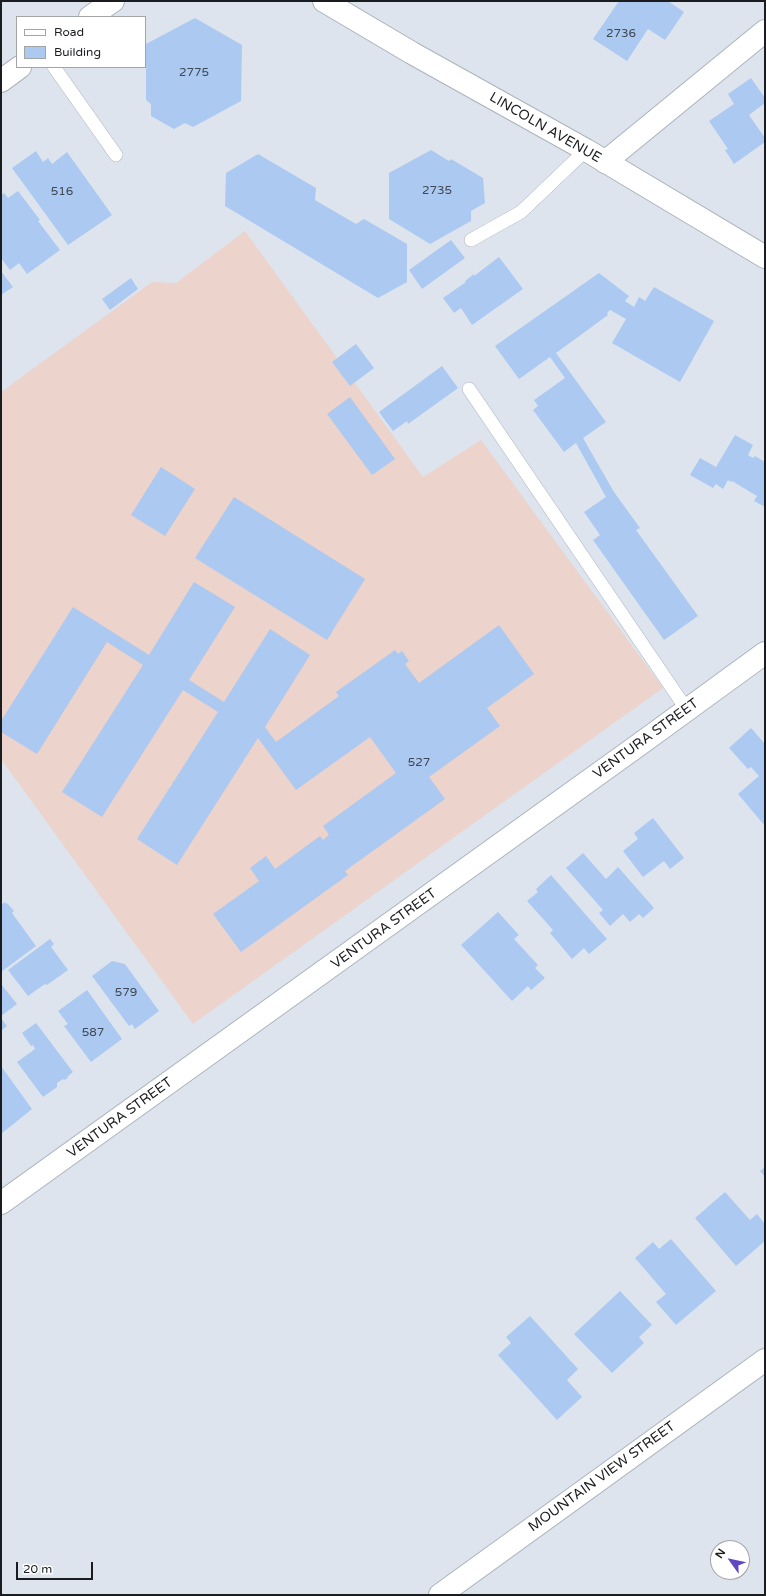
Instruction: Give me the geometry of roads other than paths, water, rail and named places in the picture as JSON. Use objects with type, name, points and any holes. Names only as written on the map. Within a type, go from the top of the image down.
[{"type":"street","points":[[91,16],[112,1]]},
{"type":"street","name":"LINCOLN AVENUE","points":[[324,1],[412,53],[586,150],[765,257]]},
{"type":"street","points":[[605,162],[765,31]]},
{"type":"street","points":[[1,81],[19,68]]},
{"type":"street","name":"VENTURA STREET","points":[[1,1203],[765,653]]},
{"type":"street","name":"MOUNTAIN VIEW STREET","points":[[440,1595],[765,1360]]},
{"type":"lane","points":[[55,68],[116,155]]},
{"type":"lane","points":[[471,240],[521,212],[586,150]]},
{"type":"lane","points":[[469,389],[687,710]]}]
